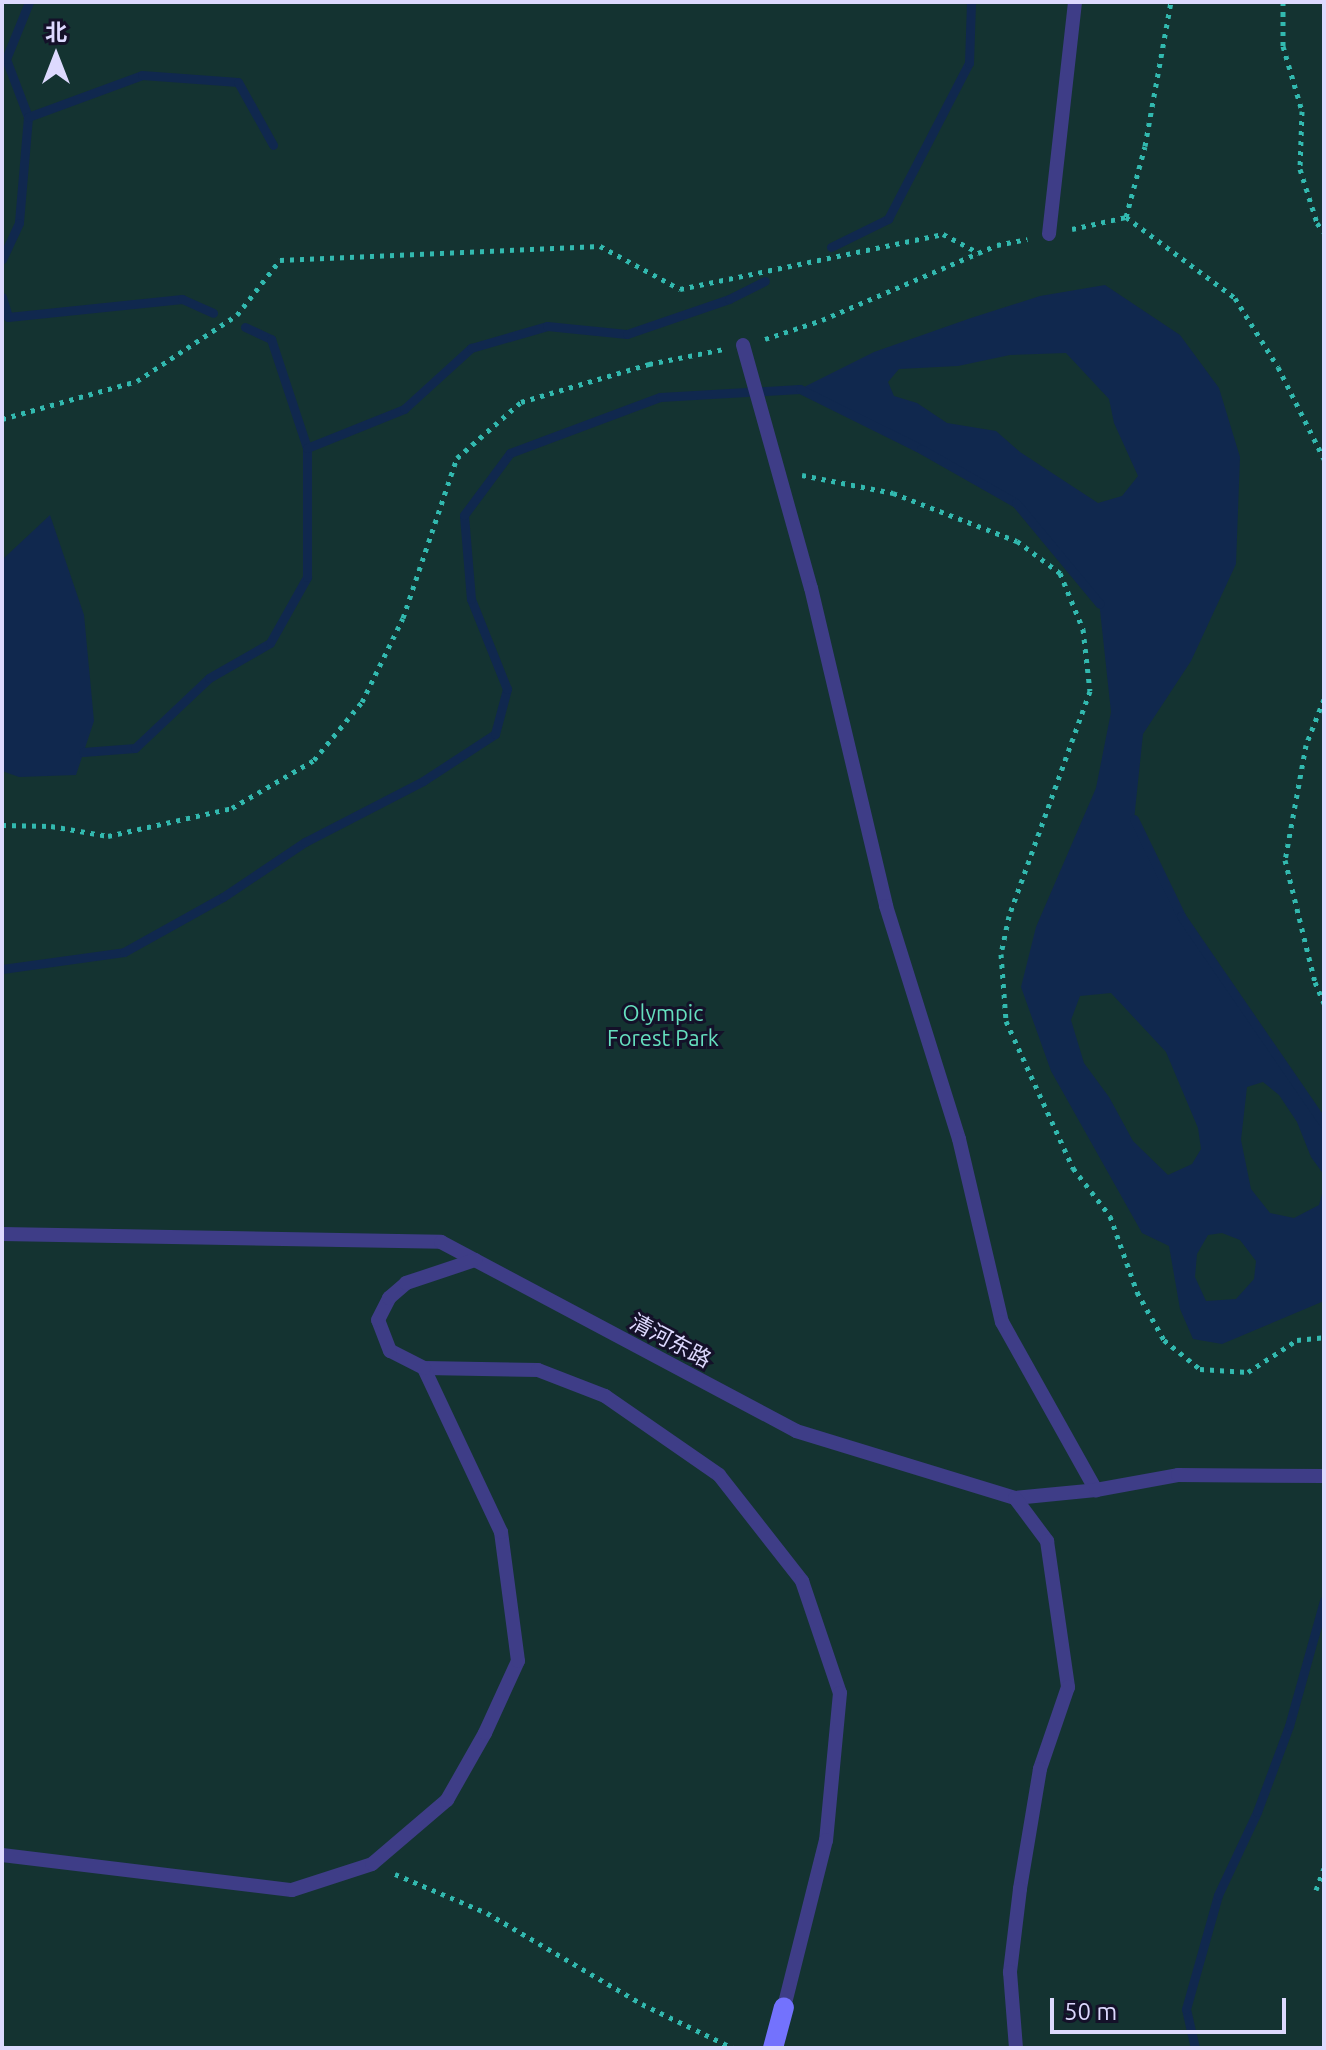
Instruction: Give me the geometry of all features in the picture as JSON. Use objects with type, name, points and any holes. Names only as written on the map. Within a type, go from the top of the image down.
[{"type":"main road","points":[[773,2048],[784,2007]]},
{"type":"lane","points":[[1049,234],[1075,2]]},
{"type":"lane","points":[[743,345],[811,588],[886,906],[959,1139],[1002,1322],[1096,1490]]},
{"type":"lane","name":"清河东路","points":[[2,1234],[441,1242],[796,1431],[1015,1498],[1096,1490],[1178,1475],[1322,1476]]},
{"type":"lane","points":[[475,1260],[406,1283],[389,1298],[378,1320],[390,1351],[424,1368],[538,1370],[605,1396],[719,1475],[802,1581],[840,1693],[826,1840],[784,2007]]},
{"type":"lane","points":[[2,1855],[292,1890],[372,1864],[447,1800],[485,1733],[518,1661],[501,1532],[424,1368]]},
{"type":"lane","points":[[1015,1498],[1047,1541],[1068,1687],[1040,1769],[1020,1889],[1010,1972],[1016,2048]]},
{"type":"path","points":[[1126,217],[1145,146],[1171,2]]},
{"type":"path","points":[[1283,2],[1283,46],[1302,111],[1300,169],[1317,223],[1324,232]]},
{"type":"path","points":[[2,825],[51,826],[108,836],[232,808],[314,760],[362,702],[396,632],[457,458],[521,402],[649,364],[743,345],[822,320],[997,245],[1126,217],[1235,298],[1278,367],[1324,459]]},
{"type":"path","points":[[2,419],[137,381],[237,315],[280,260],[600,246],[680,289],[943,234],[979,253]]},
{"type":"path","points":[[778,471],[893,493],[1017,541],[1060,573],[1083,629],[1090,691],[1009,916],[1001,954],[1006,1021],[1073,1168],[1110,1216],[1137,1292],[1164,1340],[1200,1369],[1248,1372],[1297,1340],[1324,1337]]},
{"type":"path","points":[[1324,699],[1306,745],[1285,860],[1315,982],[1324,1003]]},
{"type":"path","points":[[372,1864],[487,1913],[642,2004],[733,2048]]},
{"type":"path","points":[[1316,1890],[1324,1868]]},
{"type":"green space","name":"Olympic Forest Park","points":[[2,2],[1324,2],[1324,2048],[2,2048]]},
{"type":"water","points":[[1105,285],[1180,335],[1219,388],[1240,457],[1236,564],[1191,661],[1143,734],[1134,820],[1181,916],[1324,1124],[1324,1175],[1311,1157],[1297,1122],[1279,1095],[1263,1082],[1247,1087],[1241,1140],[1251,1189],[1270,1213],[1294,1218],[1319,1205],[1324,1187],[1324,1301],[1222,1344],[1193,1339],[1180,1309],[1169,1246],[1142,1233],[1051,1071],[1021,987],[1036,927],[1096,788],[1111,712],[1099,601],[1016,503],[921,449],[800,389],[874,352],[1040,296]],"holes":[[[1066,353],[1109,399],[1114,423],[1138,476],[1122,496],[1098,503],[1020,452],[996,431],[947,423],[917,403],[894,396],[888,382],[899,369],[958,366],[1010,355]],[[1111,993],[1166,1052],[1198,1128],[1201,1149],[1192,1164],[1168,1175],[1133,1141],[1109,1097],[1084,1063],[1071,1020],[1080,996]],[[1222,1233],[1240,1240],[1256,1261],[1254,1279],[1236,1299],[1206,1301],[1195,1277],[1197,1254],[1208,1235]]]},
{"type":"water","points":[[50,515],[84,615],[94,721],[76,775],[19,777],[2,771],[2,560]]},
{"type":"waterway","points":[[6,59],[29,2]]},
{"type":"waterway","points":[[831,247],[888,219],[969,63],[971,2]]},
{"type":"waterway","points":[[2,58],[6,59],[28,117],[19,223],[2,259]]},
{"type":"waterway","points":[[28,117],[142,75],[238,82],[273,145]]},
{"type":"waterway","points":[[83,752],[135,748],[209,678],[270,643],[307,577],[307,448],[404,409],[471,348],[547,326],[627,334],[729,299],[765,281]]},
{"type":"waterway","points":[[2,297],[8,317],[182,299],[213,313]]},
{"type":"waterway","points":[[245,327],[271,339],[307,448]]},
{"type":"waterway","points":[[2,969],[124,952],[223,897],[305,842],[423,781],[495,734],[507,689],[471,599],[464,515],[510,453],[660,397],[800,389],[921,449],[1016,503],[1100,604]]},
{"type":"waterway","points":[[1134,819],[1181,916],[1324,1124]]},
{"type":"waterway","points":[[1195,2048],[1186,2009],[1218,1895],[1257,1812],[1289,1726],[1324,1601]]}]
